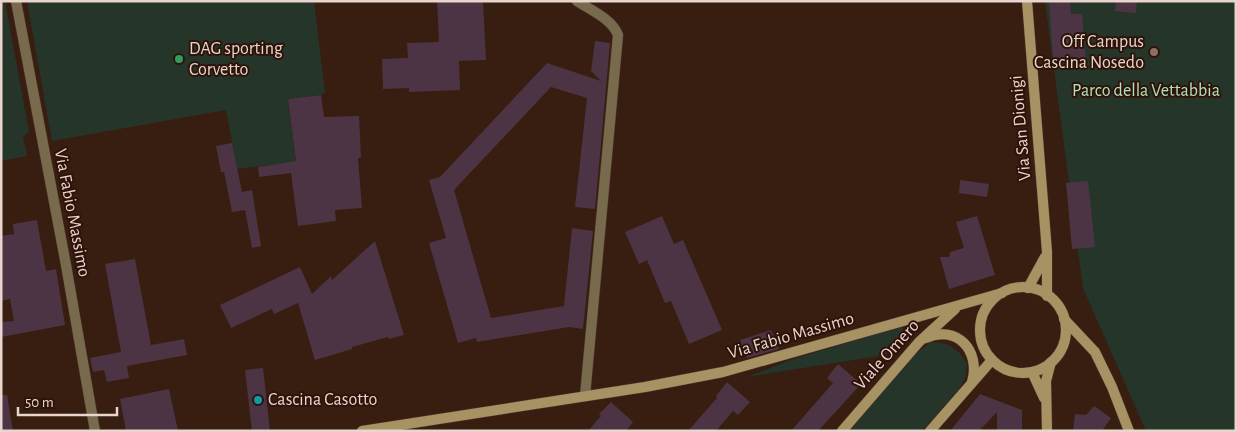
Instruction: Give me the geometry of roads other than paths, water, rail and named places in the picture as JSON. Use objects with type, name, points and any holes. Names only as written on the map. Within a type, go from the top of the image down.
[{"type":"main road","name":"Via San Dionigi","points":[[1027,1],[1047,252],[1047,296]]},
{"type":"main road","points":[[1028,288],[1047,252]]},
{"type":"main road","points":[[1028,288],[1047,296],[1058,306],[1066,326],[1064,343],[1057,356],[1051,362],[1032,372],[1018,373],[1008,370],[992,360],[982,343],[981,324],[988,306],[1002,293],[1028,288]]},
{"type":"main road","name":"Via Fabio Massimo","points":[[362,431],[645,388],[723,372],[1002,293]]},
{"type":"main road","name":"Viale Omero","points":[[842,431],[919,342],[960,305]]},
{"type":"main road","points":[[1064,319],[1078,336],[1085,340],[1096,352],[1112,387],[1128,431]]},
{"type":"main road","points":[[924,339],[937,334],[944,334],[951,335],[963,342],[974,359],[974,373],[971,385]]},
{"type":"main road","points":[[1064,343],[1070,338],[1078,336]]},
{"type":"main road","points":[[930,431],[992,360]]},
{"type":"main road","points":[[1047,431],[1046,381],[1051,362]]},
{"type":"main road","points":[[1032,372],[1047,408]]},
{"type":"street","name":"Via Fabio Massimo","points":[[16,1],[95,431]]},
{"type":"street","points":[[577,1],[615,27],[618,36],[585,396]]},
{"type":"place","name":"Off Campus Cascina Nosedo","points":[[1154,52]]},
{"type":"place","name":"DAG sporting Corvetto","points":[[179,59]]},
{"type":"place","name":"Cascina Casotto","points":[[258,400]]},
{"type":"park label","name":"Parco della Vettabbia","points":[[1146,91]]}]
